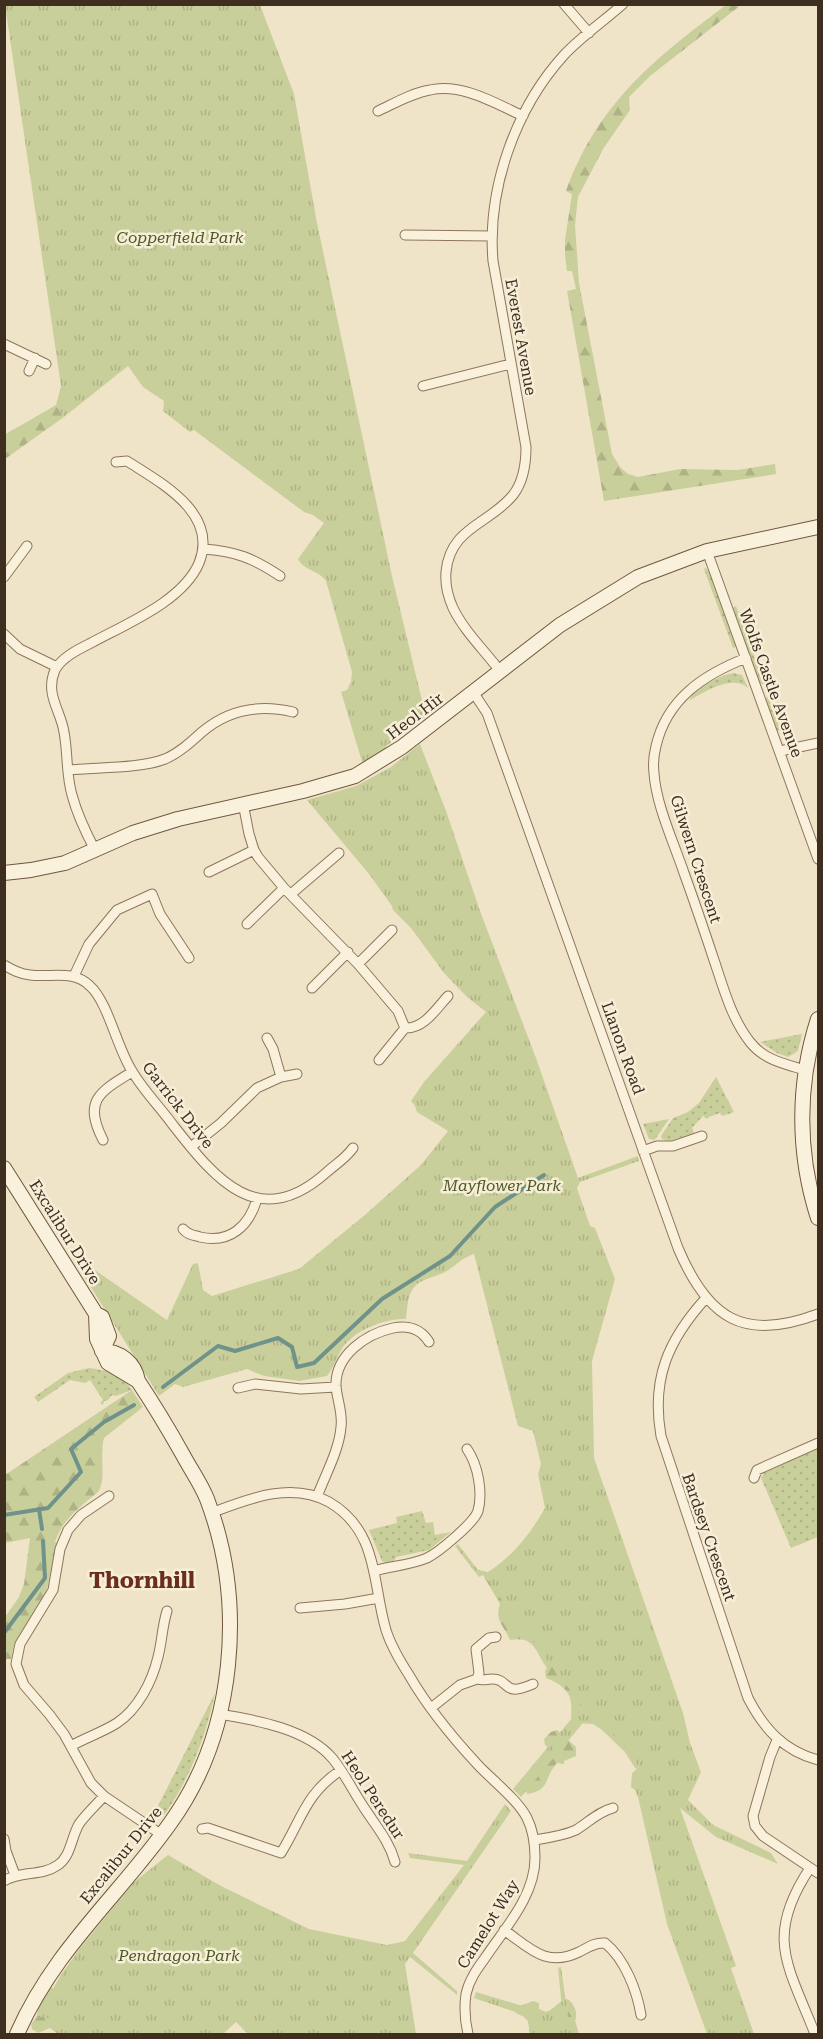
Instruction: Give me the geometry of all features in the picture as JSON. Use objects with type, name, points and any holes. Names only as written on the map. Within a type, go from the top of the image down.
[{"type":"street","points":[[564,4],[589,33]]},
{"type":"street","name":"Everest Avenue","points":[[500,670],[458,618],[450,601],[446,580],[448,560],[456,542],[470,528],[507,501],[516,490],[525,466],[526,447],[495,278],[492,237],[498,186],[523,116],[541,84],[557,63],[623,4]]},
{"type":"street","points":[[378,111],[419,93],[432,89],[449,89],[470,93],[523,116]]},
{"type":"street","points":[[405,235],[492,237]]},
{"type":"street","points":[[4,344],[46,364]]},
{"type":"street","points":[[29,371],[35,358]]},
{"type":"street","points":[[423,386],[510,364]]},
{"type":"street","points":[[95,850],[75,806],[69,783],[63,726],[52,691],[54,675],[57,667],[65,659],[82,647],[143,615],[170,597],[193,574],[203,549],[204,540],[198,522],[182,499],[127,461],[116,462]]},
{"type":"street","name":"Heol Hir","points":[[4,873],[55,866],[133,833],[161,824],[314,788],[355,776],[402,747],[560,625],[621,586],[650,571],[706,551],[819,527]]},
{"type":"street","points":[[4,577],[27,546]]},
{"type":"street","points":[[203,549],[237,553],[258,562],[280,576]]},
{"type":"street","name":"Wolfs Castle Avenue","points":[[706,551],[819,859]]},
{"type":"street","points":[[4,634],[20,649],[57,667]]},
{"type":"street","name":"Gilwern Crescent","points":[[746,658],[704,677],[679,699],[660,734],[656,747],[654,773],[663,811],[738,1025],[751,1044],[767,1056],[777,1062],[806,1070]]},
{"type":"street","name":"Llanon Road","points":[[473,692],[487,713],[684,1261],[706,1298],[727,1316],[750,1325],[784,1325],[819,1314]]},
{"type":"street","points":[[68,770],[163,760],[181,750],[216,721],[238,711],[267,708],[293,712]]},
{"type":"street","points":[[780,751],[819,743]]},
{"type":"street","points":[[243,804],[254,850],[288,891],[348,952],[398,1011],[405,1029]]},
{"type":"street","points":[[209,872],[254,850]]},
{"type":"street","points":[[247,924],[339,853]]},
{"type":"street","points":[[4,965],[29,975],[74,976],[88,944],[117,910],[152,894],[160,914],[189,958]]},
{"type":"street","points":[[358,964],[392,930]]},
{"type":"street","points":[[312,988],[348,952]]},
{"type":"street","name":"Garrick Drive","points":[[74,976],[84,980],[97,993],[132,1072],[191,1147],[212,1171],[245,1195],[257,1199]]},
{"type":"street","points":[[405,1029],[412,1029],[423,1023],[448,996]]},
{"type":"street","points":[[819,1019],[802,1093],[804,1156],[808,1182],[819,1218]]},
{"type":"street","points":[[379,1060],[405,1029]]},
{"type":"street","points":[[267,1038],[273,1049],[281,1077]]},
{"type":"street","points":[[103,1140],[94,1118],[95,1101],[106,1089],[132,1072]]},
{"type":"street","points":[[191,1147],[221,1123],[257,1088],[281,1077],[297,1074]]},
{"type":"street","points":[[644,1151],[657,1146],[673,1146],[702,1136]]},
{"type":"street","points":[[183,1229],[187,1234],[204,1238],[215,1239],[230,1236],[249,1219],[257,1199],[285,1197],[304,1190],[348,1155],[353,1148]]},
{"type":"street","name":"Excalibur Drive","points":[[4,1168],[96,1314],[102,1317],[109,1336],[102,1351],[108,1363],[138,1382],[201,1486],[211,1512],[225,1569],[230,1611],[227,1675],[219,1714],[209,1747],[194,1781],[162,1835],[74,1939],[57,1963],[38,1993],[17,2034]]},
{"type":"street","name":"Bardsey Crescent","points":[[706,1298],[677,1334],[666,1358],[658,1394],[659,1427],[744,1687],[754,1708],[777,1740],[791,1749],[819,1760]]},
{"type":"street","points":[[211,1512],[275,1493],[297,1493],[317,1497],[339,1438],[342,1419],[336,1387],[344,1359],[353,1347],[372,1336],[401,1327],[422,1332],[429,1342]]},
{"type":"street","points":[[238,1388],[255,1384],[301,1389],[336,1387]]},
{"type":"street","points":[[754,1478],[757,1470],[819,1443]]},
{"type":"street","points":[[374,1571],[430,1557],[474,1518],[478,1511],[478,1478],[472,1456],[467,1449]]},
{"type":"street","points":[[109,1496],[81,1515],[68,1530],[60,1549],[53,1590],[20,1644],[16,1656],[17,1671],[24,1685],[49,1714],[71,1746],[85,1774],[104,1796],[162,1835]]},
{"type":"street","name":"Camelot Way","points":[[317,1497],[337,1508],[354,1523],[364,1539],[374,1571],[389,1640],[409,1675],[452,1737],[527,1818],[534,1840],[535,1860],[529,1891],[469,1985],[464,2013],[468,2034]]},
{"type":"street","points":[[300,1608],[379,1598]]},
{"type":"street","points":[[71,1746],[117,1723],[136,1705],[150,1681],[158,1657],[162,1627],[167,1611]]},
{"type":"street","points":[[430,1708],[460,1685],[477,1678],[479,1673],[476,1649],[489,1638],[496,1637]]},
{"type":"street","points":[[477,1678],[482,1681],[492,1679],[499,1681],[512,1690],[533,1684]]},
{"type":"street","name":"Heol Peredur","points":[[219,1714],[303,1736],[323,1750],[341,1770],[386,1838],[395,1862]]},
{"type":"street","points":[[777,1740],[753,1816],[755,1826],[763,1836],[814,1870],[789,1907],[783,1934],[788,1964],[814,2034]]},
{"type":"street","points":[[202,1829],[208,1828],[281,1853],[312,1795],[320,1785],[341,1770]]},
{"type":"street","points":[[4,1881],[15,1875],[50,1870],[62,1861],[70,1848],[78,1826],[104,1796]]},
{"type":"street","points":[[534,1840],[570,1832],[599,1813],[613,1808]]},
{"type":"street","points":[[4,1839],[15,1875]]},
{"type":"street","points":[[504,1930],[536,1952],[552,1959],[563,1959],[600,1942],[605,1943],[618,1958],[637,1994],[641,2015]]},
{"type":"green space","name":"Copperfield Park","points":[[5,5],[260,5],[294,94],[317,223],[392,576],[427,716],[386,746],[388,750],[363,765],[341,692],[347,690],[352,672],[326,581],[300,563],[298,559],[324,523],[304,512],[194,430],[190,432],[163,411],[164,401],[143,387],[128,366],[64,417],[56,405],[61,386]]},
{"type":"green space","points":[[726,5],[741,5],[650,76],[629,97],[630,110],[603,149],[578,197],[575,225],[579,283],[612,454],[620,467],[628,474],[638,477],[680,469],[738,470],[775,464],[776,474],[604,501],[567,291],[576,289],[572,271],[567,271],[565,255],[572,194],[566,191],[594,132],[631,85],[675,44]]},
{"type":"green space","points":[[56,405],[64,417],[5,459],[4,435]]},
{"type":"green space","points":[[706,568],[711,574],[736,647],[733,648],[704,569]]},
{"type":"green space","points":[[736,606],[764,684],[759,683],[732,608]]},
{"type":"green space","points":[[733,673],[742,675],[748,688],[742,684],[727,684],[710,689],[689,701],[708,683]]},
{"type":"green space","points":[[768,696],[781,731],[776,730],[765,699]]},
{"type":"green space","name":"Mayflower Park","points":[[420,744],[578,1178],[638,1156],[639,1161],[580,1182],[577,1188],[590,1226],[595,1228],[615,1279],[592,1361],[594,1458],[683,1713],[690,1743],[701,1772],[688,1800],[713,1825],[771,1853],[778,1864],[716,1837],[680,1808],[736,1966],[731,1968],[754,2034],[707,2034],[667,1924],[638,1797],[631,1787],[632,1773],[639,1767],[616,1736],[601,1725],[592,1722],[583,1723],[521,1797],[513,1789],[582,1706],[483,1575],[479,1577],[455,1546],[458,1544],[478,1570],[488,1572],[521,1543],[545,1508],[538,1474],[541,1464],[533,1431],[518,1426],[474,1254],[445,1272],[417,1284],[409,1297],[406,1319],[380,1323],[355,1335],[343,1347],[327,1376],[299,1381],[264,1376],[247,1369],[183,1387],[175,1384],[159,1396],[69,1252],[167,1320],[193,1264],[198,1263],[203,1290],[212,1296],[299,1269],[421,1165],[448,1131],[417,1112],[411,1101],[424,1082],[486,1012],[467,997],[444,973],[411,928],[393,910],[369,874],[307,800],[356,786],[391,767]]},
{"type":"green space","points":[[802,1034],[798,1051],[788,1057],[760,1042]]},
{"type":"green space","points":[[716,1077],[734,1112],[722,1116],[720,1113],[707,1119],[703,1116],[692,1128],[694,1133],[669,1141],[662,1139],[661,1136],[673,1118],[688,1112],[699,1103]]},
{"type":"green space","points":[[669,1119],[654,1140],[649,1139],[643,1124]]},
{"type":"green space","points":[[89,1368],[113,1374],[123,1380],[132,1390],[116,1396],[112,1395],[104,1401],[103,1405],[100,1403],[103,1400],[90,1380],[85,1383],[70,1380],[38,1402],[34,1397],[68,1373]]},
{"type":"green space","points":[[132,1390],[143,1407],[104,1438],[101,1486],[98,1492],[67,1520],[58,1534],[47,1589],[14,1646],[11,1659],[5,1659],[5,1617],[19,1597],[24,1584],[30,1538],[5,1543],[5,1475]]},
{"type":"green space","points":[[818,1447],[818,1537],[791,1548],[761,1478],[765,1470]]},
{"type":"green space","points":[[422,1511],[426,1523],[433,1522],[435,1535],[451,1532],[429,1550],[396,1557],[394,1561],[385,1563],[382,1561],[369,1530],[397,1523],[396,1517]]},
{"type":"green space","points":[[483,1575],[534,1595],[641,1771],[635,1768],[625,1752],[602,1730],[593,1724],[573,1723],[569,1695],[559,1684],[546,1678],[547,1668],[529,1642],[518,1639],[510,1640],[499,1619],[500,1604]]},
{"type":"green space","points":[[215,1693],[202,1741],[182,1786],[165,1814],[152,1818]]},
{"type":"green space","points":[[557,1730],[576,1747],[576,1756],[564,1761],[564,1764],[557,1763],[543,1787],[527,1794],[525,1783],[550,1749],[545,1745],[544,1739]]},
{"type":"green space","name":"Pendragon Park","points":[[505,1804],[511,1811],[413,1953],[457,1991],[457,1995],[410,1957],[405,1964],[416,2034],[248,2034],[236,2022],[223,2034],[58,2034],[51,2028],[53,2019],[37,2016],[80,1948],[134,1882],[168,1855],[221,1886],[309,1929],[387,1945],[405,1941],[464,1865],[410,1858],[408,1853],[467,1861]]},
{"type":"green space","points":[[561,1967],[568,2017],[574,2017],[579,2034],[530,2034],[527,2016],[474,1998],[476,1992],[563,2018],[558,1968]]},
{"type":"green space","points":[[48,1987],[53,1988],[58,2034],[50,2028],[38,2033],[32,2029],[31,2024],[38,2010],[35,2007]]},
{"type":"green space","points":[[567,1999],[576,2011],[573,2025],[529,2022],[516,2013],[515,2008],[533,2001],[539,2003],[539,2009],[546,2012]]},
{"type":"waterway","points":[[163,1387],[218,1346],[235,1351],[278,1338],[292,1347],[297,1367],[314,1363],[382,1299],[450,1256],[495,1207],[544,1175]]},
{"type":"waterway","points":[[4,1515],[48,1508],[81,1472],[71,1449],[104,1422],[134,1405]]},
{"type":"waterway","points":[[39,1509],[42,1529]]},
{"type":"waterway","points":[[4,1633],[45,1578],[43,1541]]},
{"type":"district","name":"Thornhill","points":[[142,1580]]}]
